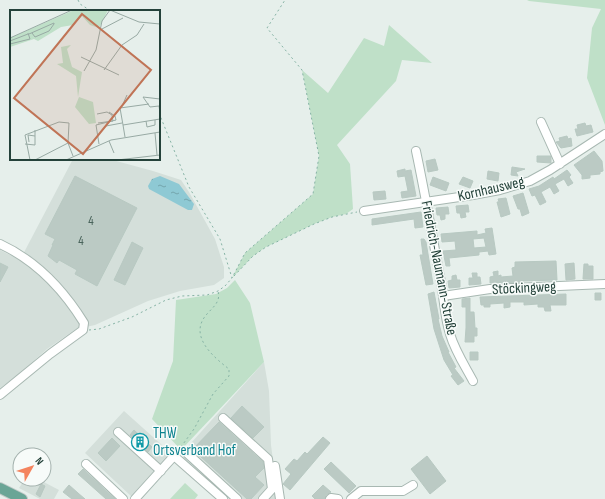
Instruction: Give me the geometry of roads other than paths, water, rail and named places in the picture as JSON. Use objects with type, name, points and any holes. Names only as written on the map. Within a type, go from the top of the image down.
[{"type":"main road","points":[[0,488],[22,499]]},
{"type":"street","points":[[541,122],[560,164]]},
{"type":"street","name":"Kornhausweg","points":[[364,211],[500,190],[530,181],[604,138]]},
{"type":"street","name":"Friedrich-Naumann-Straße","points":[[416,151],[427,202],[450,335],[459,356],[473,381]]},
{"type":"street","points":[[0,244],[34,264],[57,285],[84,323],[83,330],[50,354],[0,395]]},
{"type":"street","name":"Stöckingweg","points":[[443,296],[490,289],[605,284]]},
{"type":"street","points":[[223,418],[268,459],[272,489],[264,499]]},
{"type":"street","points":[[118,432],[161,471]]},
{"type":"street","points":[[188,454],[237,499]]},
{"type":"street","points":[[135,499],[174,456],[223,499]]},
{"type":"street","points":[[86,464],[123,499]]},
{"type":"street","points":[[275,466],[280,499]]},
{"type":"street","points":[[351,499],[361,491],[403,490],[413,485]]},
{"type":"street","points":[[330,499],[338,499]]},
{"type":"water","points":[[160,176],[179,184],[194,204],[192,210],[188,210],[149,189],[148,186],[152,179]]},
{"type":"place","name":"THW Ortsverband Hof","points":[[140,442]]}]
